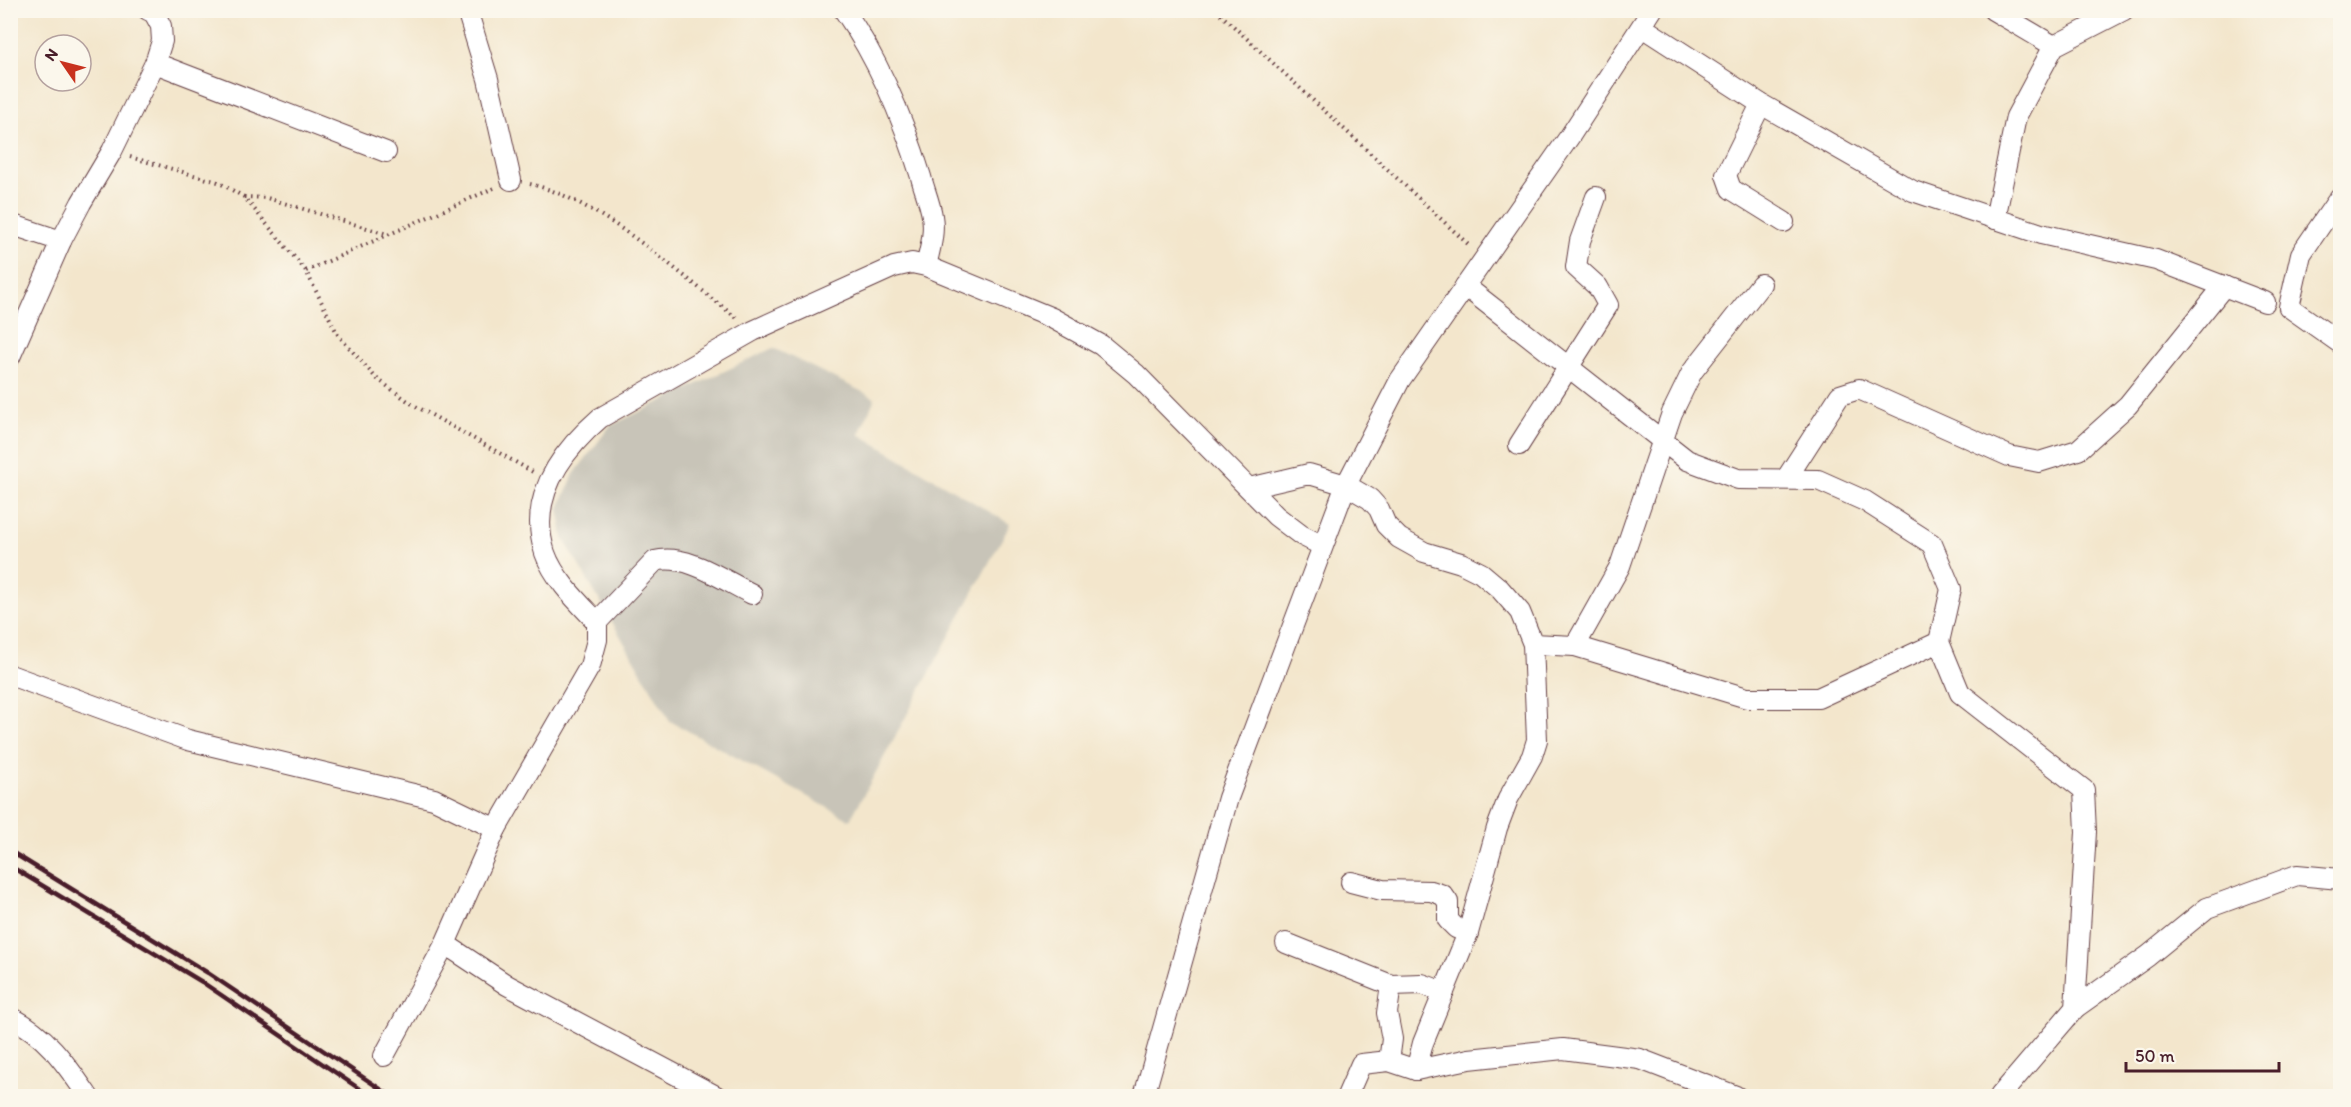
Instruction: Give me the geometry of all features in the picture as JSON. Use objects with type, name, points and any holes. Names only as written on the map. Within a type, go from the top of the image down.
[{"type":"street","points":[[467,10],[488,79],[512,180]]},
{"type":"street","points":[[844,10],[865,40],[891,95],[916,160],[932,216],[933,238],[926,266]]},
{"type":"street","points":[[1993,10],[2054,46]]},
{"type":"street","points":[[1995,219],[2016,117],[2054,46],[2124,10]]},
{"type":"street","points":[[10,357],[61,241],[112,152],[155,63],[162,41],[161,26],[154,11]]},
{"type":"street","points":[[1144,1096],[1212,848],[1321,545],[1346,485],[1400,380],[1647,19],[1761,104],[1913,191],[2041,234],[2156,260],[2265,302]]},
{"type":"street","points":[[155,63],[386,152]]},
{"type":"street","points":[[1761,104],[1726,175],[1731,189],[1784,222]]},
{"type":"street","points":[[1519,445],[1570,369],[1608,305],[1598,287],[1576,267],[1580,241],[1596,197]]},
{"type":"street","points":[[2340,197],[2301,254],[2289,307],[2340,343]]},
{"type":"street","points":[[10,224],[61,241]]},
{"type":"street","points":[[384,1056],[444,944],[496,829],[590,666],[597,640],[597,622],[567,590],[546,554],[540,525],[541,507],[548,481],[580,436],[600,418],[753,331],[894,267],[912,263],[926,266],[1052,318],[1101,345],[1136,374],[1276,516],[1301,535],[1321,545]]},
{"type":"street","points":[[1575,646],[1620,566],[1672,413],[1692,372],[1761,284]]},
{"type":"street","points":[[1465,286],[1687,460],[1738,479],[1818,480],[1865,501],[1932,544],[1951,589],[1940,642],[1960,693],[2084,790],[2085,832],[2075,1008]]},
{"type":"street","points":[[1786,478],[1840,395],[1859,389],[2009,456],[2039,462],[2078,450],[2128,405],[2224,286]]},
{"type":"street","points":[[1249,488],[1309,474],[1346,485],[1370,499],[1379,510],[1386,525],[1399,538],[1424,552],[1461,563],[1481,573],[1500,589],[1520,612],[1533,644],[1537,740],[1532,756],[1508,800],[1497,828],[1468,933],[1423,1042],[1416,1070]]},
{"type":"street","points":[[597,622],[655,561],[668,558],[692,564],[752,594]]},
{"type":"street","points":[[1533,644],[1575,646],[1748,698],[1818,698],[1940,642]]},
{"type":"street","points":[[10,675],[188,740],[434,799],[496,829]]},
{"type":"street","points":[[2000,1096],[2075,1008],[2148,956],[2207,908],[2297,874],[2340,879]]},
{"type":"street","points":[[1351,882],[1382,890],[1431,891],[1443,895],[1448,902],[1448,920],[1456,928],[1468,933]]},
{"type":"street","points":[[1286,943],[1391,985],[1422,984],[1444,992]]},
{"type":"street","points":[[444,944],[507,985],[716,1096]]},
{"type":"street","points":[[1389,1061],[1392,1039],[1388,1013],[1391,985]]},
{"type":"street","points":[[10,1017],[43,1037],[64,1061],[88,1096]]},
{"type":"street","points":[[1347,1096],[1360,1064],[1389,1061],[1416,1070],[1469,1059],[1563,1049],[1640,1059],[1736,1096]]},
{"type":"path","points":[[1216,10],[1484,259]]},
{"type":"path","points":[[112,152],[218,182],[244,197],[306,271],[338,335],[376,378],[412,404],[548,481]]},
{"type":"path","points":[[306,271],[512,180],[554,190],[602,217],[753,331]]},
{"type":"path","points":[[244,197],[267,198],[388,234]]},
{"type":"shaded area","points":[[773,348],[875,398],[859,434],[1010,524],[850,820],[670,721],[563,538],[559,508],[574,474],[610,426]]},
{"type":"railway","points":[[10,851],[208,973],[391,1096]]},
{"type":"railway","points":[[10,866],[202,982],[370,1096]]}]
